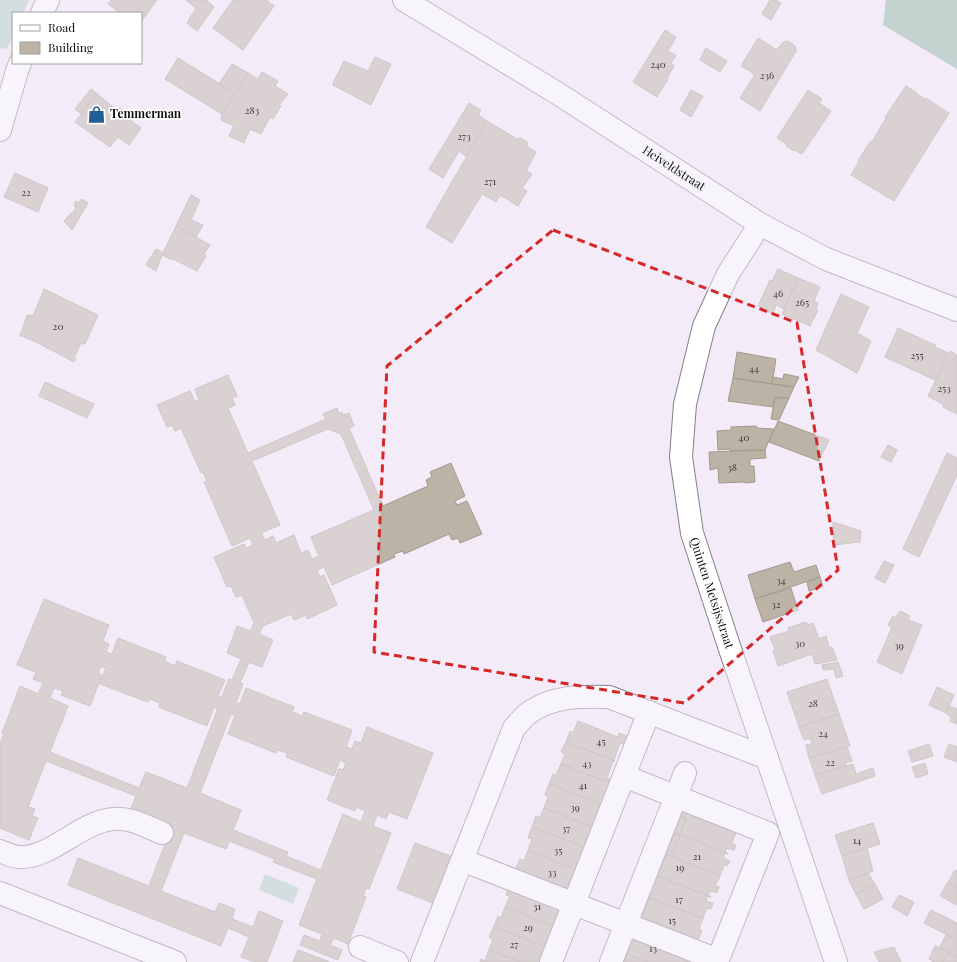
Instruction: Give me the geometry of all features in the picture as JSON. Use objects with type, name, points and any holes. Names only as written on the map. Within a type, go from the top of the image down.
[{"type":"street","points":[[42,12],[48,0]]},
{"type":"street","name":"Heiveldstraat","points":[[404,0],[557,93],[760,224],[826,259],[957,310]]},
{"type":"street","points":[[0,130],[16,71],[20,64]]},
{"type":"street","name":"Quinten Metsijsstraat","points":[[760,224],[728,274],[704,326],[685,404],[681,457],[692,533],[836,962]]},
{"type":"street","points":[[422,962],[514,728],[530,712],[555,700],[584,696],[609,697],[767,758]]},
{"type":"street","points":[[551,962],[649,712]]},
{"type":"street","points":[[611,962],[685,772]]},
{"type":"street","points":[[462,860],[717,961],[768,833],[624,776]]},
{"type":"street","points":[[0,851],[23,858],[39,854],[97,822],[113,819],[126,819],[162,833]]},
{"type":"street","points":[[0,893],[175,962]]},
{"type":"street","points":[[360,947],[397,962]]},
{"type":"highlighted area","points":[[553,230],[797,323],[838,570],[684,703],[374,652],[387,366]]},
{"type":"green space","points":[[0,0],[29,0],[23,12],[12,12],[12,39],[7,49],[0,48]]},
{"type":"green space","points":[[886,0],[957,0],[957,69],[883,25]]},
{"type":"green space","points":[[265,874],[299,888],[293,904],[259,890]]},
{"type":"building","points":[[111,0],[157,0],[142,21],[142,12],[119,12],[108,4]]},
{"type":"building","points":[[186,0],[208,0],[207,1],[214,7],[197,31],[187,23],[196,8]]},
{"type":"building","points":[[233,0],[266,0],[274,6],[243,50],[213,28]]},
{"type":"building","points":[[770,0],[776,0],[781,3],[771,20],[762,14]]},
{"type":"building","points":[[665,30],[676,37],[668,51],[676,55],[671,63],[674,66],[657,97],[633,82]]},
{"type":"building","points":[[758,38],[777,50],[783,42],[788,41],[795,46],[796,51],[760,111],[740,98],[754,76],[753,73],[741,66]]},
{"type":"building","points":[[706,48],[727,61],[720,72],[700,60]]},
{"type":"building","points":[[375,57],[391,64],[371,105],[333,85],[344,61],[368,71]]},
{"type":"building","points":[[178,58],[236,94],[222,114],[165,79]]},
{"type":"building","points":[[232,64],[248,73],[236,94],[219,84]]},
{"type":"building","points":[[262,72],[278,81],[275,86],[288,94],[279,105],[281,106],[273,119],[270,117],[261,134],[250,129],[244,143],[229,136],[234,126],[221,120],[222,114],[248,73],[258,79]]},
{"type":"building","points":[[906,86],[949,113],[894,201],[851,175],[870,142],[872,142],[886,118],[885,117]]},
{"type":"building","points":[[91,89],[97,94],[82,114],[75,109]]},
{"type":"building","points":[[691,90],[703,96],[691,117],[680,110]]},
{"type":"building","points":[[808,90],[822,99],[819,103],[831,111],[802,154],[786,146],[787,144],[777,138]]},
{"type":"building","points":[[97,94],[118,111],[120,108],[132,117],[130,120],[141,128],[129,145],[118,137],[110,147],[75,122]]},
{"type":"building","points":[[469,103],[481,110],[478,115],[487,121],[467,157],[459,151],[443,178],[429,169]]},
{"type":"building","points":[[487,121],[517,139],[521,138],[527,142],[528,147],[536,152],[526,171],[532,174],[522,188],[527,191],[518,206],[500,195],[496,202],[482,194],[452,243],[426,227]]},
{"type":"building","points":[[15,173],[48,188],[38,212],[4,197]]},
{"type":"building","points":[[191,195],[200,200],[191,220],[203,225],[196,237],[176,226]]},
{"type":"building","points":[[81,199],[88,203],[72,230],[64,221],[76,208],[74,205],[76,201],[79,203]]},
{"type":"building","points":[[176,226],[210,245],[204,254],[206,256],[197,271],[162,255]]},
{"type":"building","points":[[156,249],[163,253],[156,271],[146,265]]},
{"type":"building","points":[[778,269],[798,278],[784,309],[776,305],[773,314],[758,306],[770,280],[772,281]]},
{"type":"building","points":[[798,278],[820,287],[814,301],[818,303],[816,309],[818,310],[810,326],[782,314]]},
{"type":"building","points":[[44,289],[98,315],[85,344],[81,343],[74,358],[76,359],[74,362],[38,343],[20,336],[27,315],[33,316]]},
{"type":"building","points":[[841,294],[869,307],[857,333],[871,341],[857,373],[816,350]]},
{"type":"building","points":[[898,328],[935,345],[935,347],[948,353],[935,380],[885,357]]},
{"type":"building","points":[[950,351],[957,355],[957,414],[943,407],[944,405],[928,396]]},
{"type":"building","points":[[737,352],[776,359],[772,384],[733,378]]},
{"type":"building","points":[[784,374],[799,377],[794,387],[772,384],[773,377],[783,379]]},
{"type":"building","points":[[228,375],[237,396],[232,398],[235,405],[228,408],[248,453],[326,419],[323,414],[337,408],[339,414],[342,412],[343,415],[349,413],[354,426],[349,428],[383,506],[428,486],[426,480],[432,477],[430,472],[451,463],[465,496],[455,501],[457,505],[467,501],[482,534],[460,543],[458,538],[452,540],[449,534],[404,554],[403,551],[394,554],[395,557],[332,585],[324,567],[317,570],[320,577],[324,575],[337,605],[307,619],[306,615],[294,620],[291,614],[263,626],[259,634],[273,640],[262,667],[249,662],[240,683],[243,684],[236,702],[240,704],[246,688],[294,707],[292,712],[302,716],[304,712],[352,730],[346,747],[352,749],[355,741],[361,743],[367,727],[433,753],[407,819],[389,812],[386,819],[377,815],[373,826],[391,833],[369,889],[366,888],[363,896],[366,897],[348,944],[334,938],[330,945],[342,950],[338,960],[300,945],[304,935],[320,941],[322,934],[299,925],[317,879],[273,862],[275,859],[229,841],[226,849],[184,833],[161,891],[215,912],[219,903],[235,909],[232,919],[253,927],[259,911],[283,921],[267,962],[255,962],[241,957],[249,937],[228,928],[221,946],[68,885],[78,858],[149,886],[171,828],[130,811],[136,796],[46,761],[28,807],[35,809],[32,816],[38,818],[29,840],[0,828],[0,743],[4,734],[2,733],[20,686],[38,694],[43,683],[33,679],[36,672],[17,665],[44,599],[109,625],[103,641],[109,644],[106,652],[112,654],[118,638],[166,657],[165,661],[175,666],[177,661],[225,680],[218,696],[222,697],[229,679],[232,680],[241,659],[227,653],[237,626],[251,631],[254,623],[242,595],[236,597],[231,586],[227,587],[214,557],[244,544],[246,548],[253,545],[250,538],[232,546],[204,482],[207,481],[203,472],[201,473],[181,428],[175,431],[172,425],[167,427],[157,405],[190,391],[195,402],[199,400],[195,389]],"holes":[[[328,429],[341,434],[374,510],[311,537],[319,556],[312,559],[308,550],[301,553],[294,535],[276,543],[273,536],[265,540],[261,533],[280,525],[252,461]],[[101,666],[106,668],[100,684],[148,702],[150,699],[160,703],[159,707],[207,726],[214,707],[218,708],[187,788],[146,772],[139,788],[50,752],[68,706],[50,698],[54,688],[63,691],[61,695],[90,706],[102,675],[98,673]],[[231,714],[235,715],[228,734],[276,753],[277,750],[288,753],[286,757],[334,776],[340,760],[346,763],[343,770],[339,769],[327,800],[355,811],[357,807],[365,811],[361,822],[343,814],[321,870],[286,856],[288,852],[233,830],[241,810],[200,793]]]},
{"type":"building","points":[[733,378],[794,387],[789,398],[775,398],[773,407],[728,401]]},
{"type":"building","points":[[45,382],[94,404],[87,418],[39,396]]},
{"type":"building","points":[[775,398],[789,398],[779,420],[771,419]]},
{"type":"building","points":[[778,421],[829,440],[819,461],[769,442]]},
{"type":"building","points":[[756,426],[757,428],[774,429],[765,450],[718,450],[717,431],[731,430],[731,427]]},
{"type":"building","points":[[888,445],[897,450],[891,462],[881,457]]},
{"type":"building","points":[[765,450],[766,458],[750,459],[750,466],[754,466],[755,482],[719,483],[718,468],[710,470],[709,452]]},
{"type":"building","points":[[947,453],[957,458],[957,475],[919,557],[903,549]]},
{"type":"building","points":[[833,522],[861,531],[860,542],[834,545]]},
{"type":"building","points":[[884,561],[894,565],[885,583],[875,578]]},
{"type":"building","points":[[790,562],[794,572],[816,565],[820,577],[755,599],[748,575]]},
{"type":"building","points":[[820,577],[823,587],[809,591],[807,582]]},
{"type":"building","points":[[791,588],[798,610],[763,622],[755,599]]},
{"type":"building","points":[[900,611],[910,616],[908,620],[922,625],[902,674],[877,662],[892,627],[888,625],[893,616],[895,618]]},
{"type":"building","points":[[806,622],[808,625],[813,623],[819,639],[826,636],[829,648],[832,647],[837,660],[815,664],[812,654],[778,666],[773,651],[775,650],[770,637],[789,631],[788,628]]},
{"type":"building","points":[[838,662],[843,676],[836,678],[834,669],[823,670],[822,665]]},
{"type":"building","points":[[827,679],[839,714],[799,727],[787,692]]},
{"type":"building","points":[[937,687],[954,695],[946,713],[929,705]]},
{"type":"building","points":[[949,706],[957,709],[957,724],[950,721],[951,717],[946,713]]},
{"type":"building","points":[[839,714],[850,746],[809,758],[806,745],[812,744],[810,738],[804,740],[799,727]]},
{"type":"building","points":[[578,721],[618,737],[619,733],[636,740],[633,748],[620,743],[614,760],[615,761],[566,742],[570,731],[573,733]]},
{"type":"building","points":[[566,742],[615,761],[613,761],[607,778],[620,783],[618,786],[561,764],[565,754],[561,752]]},
{"type":"building","points":[[929,744],[933,756],[912,762],[908,751]]},
{"type":"building","points":[[949,744],[957,747],[957,762],[944,757]]},
{"type":"building","points":[[847,747],[852,761],[845,763],[846,766],[815,775],[809,758]]},
{"type":"building","points":[[925,763],[928,774],[916,778],[912,767]]},
{"type":"building","points":[[561,764],[618,786],[605,806],[549,784],[553,774],[556,775]]},
{"type":"building","points":[[853,764],[856,774],[873,768],[875,776],[822,794],[815,775]]},
{"type":"building","points":[[549,784],[605,806],[600,830],[544,808],[548,797],[545,795]]},
{"type":"building","points":[[680,806],[698,813],[696,817],[736,832],[732,843],[736,845],[734,850],[727,848],[725,852],[728,854],[680,835],[686,818],[677,815]]},
{"type":"building","points":[[544,808],[600,830],[589,849],[532,827],[536,816],[540,818]]},
{"type":"building","points":[[677,815],[686,818],[680,835],[671,832]]},
{"type":"building","points":[[873,823],[880,844],[842,856],[835,835]]},
{"type":"building","points":[[532,827],[589,849],[584,873],[528,850],[532,839],[528,838]]},
{"type":"building","points":[[671,832],[680,836],[673,853],[665,849]]},
{"type":"building","points":[[678,834],[728,854],[725,853],[723,858],[730,861],[727,866],[724,865],[720,876],[663,853],[665,849],[673,853],[680,836]]},
{"type":"building","points":[[415,843],[453,857],[435,904],[397,889]]},
{"type":"building","points":[[867,848],[873,871],[849,880],[842,856]]},
{"type":"building","points":[[528,850],[584,873],[572,894],[516,869],[520,859],[524,861]]},
{"type":"building","points":[[663,853],[720,876],[715,886],[719,887],[717,893],[710,891],[708,895],[711,897],[658,876],[665,858],[661,857]]},
{"type":"building","points":[[955,870],[957,871],[957,888],[948,883]]},
{"type":"building","points":[[868,873],[875,884],[856,894],[849,880]]},
{"type":"building","points":[[658,876],[711,897],[708,896],[706,901],[713,903],[711,909],[707,908],[703,918],[646,897],[647,892],[652,894]]},
{"type":"building","points":[[947,883],[957,888],[957,905],[940,896]]},
{"type":"building","points":[[875,884],[883,899],[864,909],[856,894]]},
{"type":"building","points":[[510,885],[569,904],[562,929],[505,907],[510,896],[506,895]]},
{"type":"building","points":[[899,895],[914,902],[907,916],[892,907]]},
{"type":"building","points":[[646,897],[703,918],[699,929],[702,930],[698,941],[640,921],[648,901],[644,900]]},
{"type":"building","points":[[505,907],[562,929],[550,949],[494,926],[498,916],[501,918]]},
{"type":"building","points":[[931,910],[957,923],[957,940],[924,923]]},
{"type":"building","points":[[494,926],[550,949],[546,962],[521,962],[489,950],[493,939],[489,937]]},
{"type":"building","points":[[637,931],[693,955],[690,962],[648,962],[624,953],[625,949],[629,951]]},
{"type":"building","points":[[946,935],[957,940],[957,957],[939,948]]},
{"type":"building","points":[[935,946],[948,952],[943,962],[934,962],[929,959]]},
{"type":"building","points":[[894,947],[901,962],[879,962],[874,952]]},
{"type":"building","points":[[298,950],[330,962],[293,962]]},
{"type":"building","points":[[489,950],[521,962],[480,962],[481,959],[485,961]]},
{"type":"building","points":[[948,952],[957,957],[957,962],[943,962]]},
{"type":"building","points":[[624,953],[648,962],[624,962],[626,958],[623,956]]},
{"type":"place","name":"Temmerman","points":[[97,114]]}]
